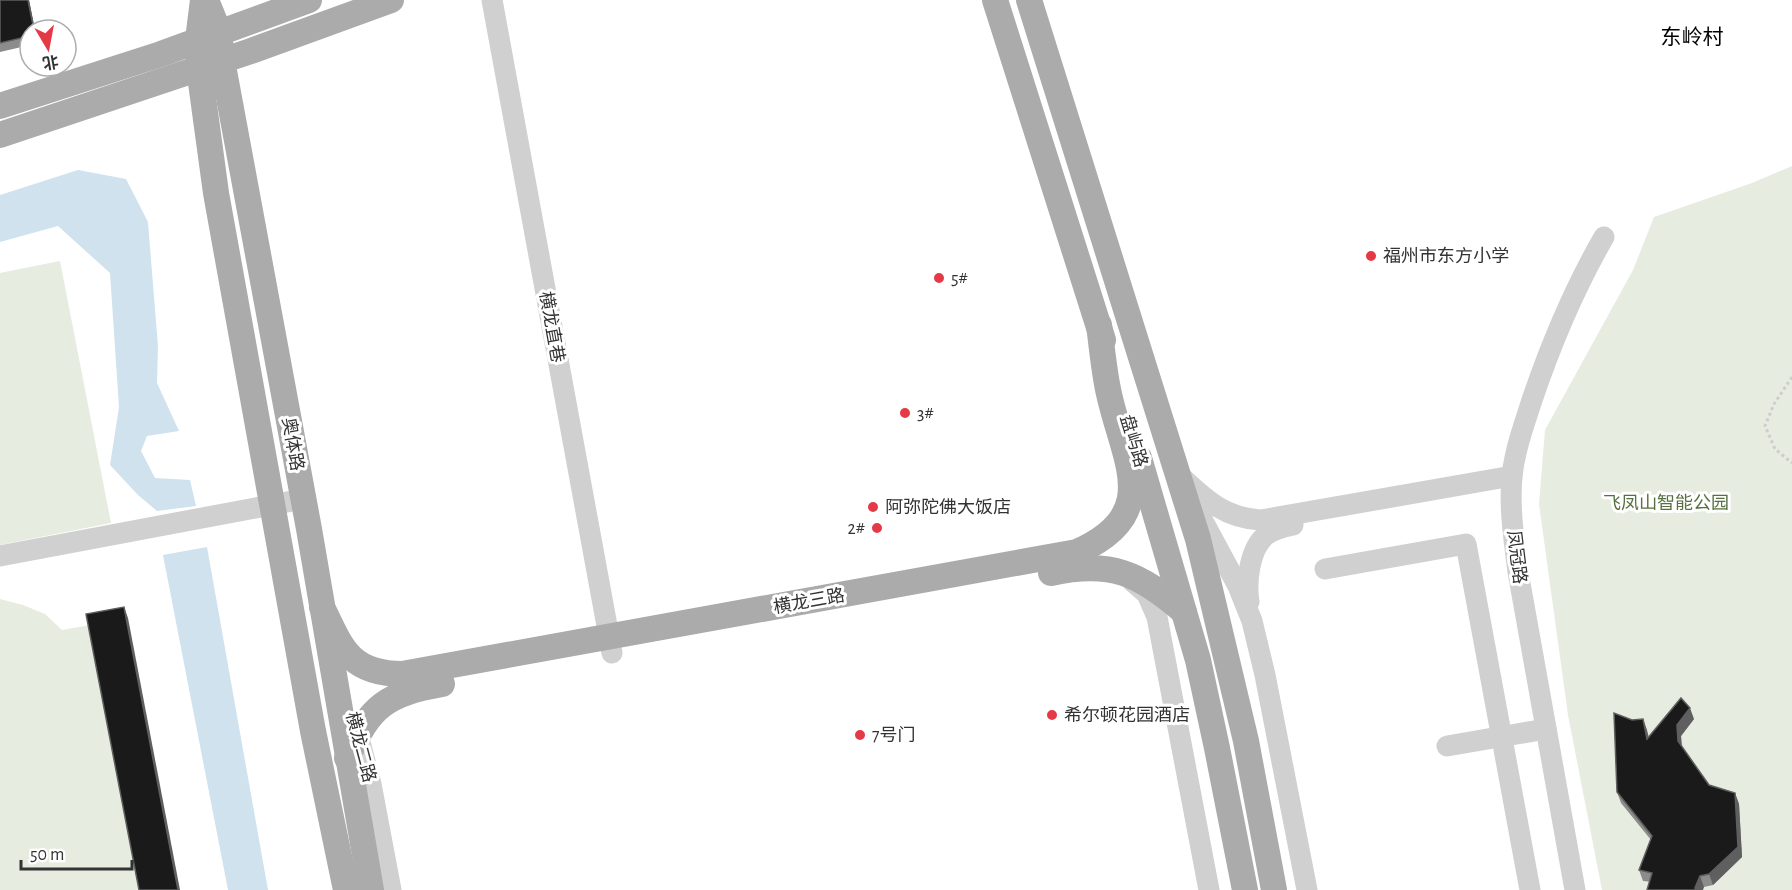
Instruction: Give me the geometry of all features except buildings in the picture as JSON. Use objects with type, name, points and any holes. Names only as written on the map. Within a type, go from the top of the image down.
[{"type":"main road","name":"奥体路","points":[[205,0],[211,64],[216,193],[311,719],[346,890]]},
{"type":"main road","points":[[0,106],[160,54],[309,0]]},
{"type":"main road","points":[[0,135],[391,0]]},
{"type":"main road","name":"盘屿路","points":[[995,0],[1099,325],[1184,612],[1206,694],[1245,890]]},
{"type":"main road","name":"盘屿路","points":[[1029,0],[1198,539],[1254,779],[1274,890]]},
{"type":"main road","name":"奥体路","points":[[211,64],[303,499],[371,890]]},
{"type":"main road","name":"横龙三路","points":[[347,758],[365,722],[374,711],[408,691],[610,645],[1077,552],[1101,540],[1113,531],[1124,515],[1131,488],[1128,463],[1108,393],[1099,325]]},
{"type":"main road","name":"横龙三路","points":[[322,607],[346,652],[367,668],[380,672],[413,672],[610,645],[1094,567],[1117,570],[1152,586],[1184,612]]},
{"type":"street","name":"横龙直巷","points":[[492,0],[610,645]]},
{"type":"street","name":"凤冠路","points":[[1575,890],[1518,572],[1513,525],[1512,481],[1521,435],[1544,367],[1572,298],[1604,237]]},
{"type":"street","points":[[1177,473],[1218,507],[1239,517],[1262,520],[1512,481]]},
{"type":"street","points":[[1177,473],[1232,574],[1252,621]]},
{"type":"street","points":[[1229,668],[1225,600],[1229,580],[1242,560],[1268,534],[1287,526],[1512,481]]},
{"type":"street","points":[[0,556],[303,499]]},
{"type":"street","points":[[1260,542],[1254,554],[1247,581],[1248,598],[1307,890]]},
{"type":"street","points":[[1325,569],[1466,544],[1530,890]]},
{"type":"street","points":[[1117,570],[1147,594],[1157,617],[1209,890]]},
{"type":"street","name":"横龙二路","points":[[322,607],[371,784],[391,890]]},
{"type":"street","points":[[1447,746],[1546,729]]},
{"type":"path","points":[[1792,377],[1774,404],[1765,426],[1775,449],[1792,463]]},
{"type":"green space","name":"飞凤山智能公园","points":[[1792,166],[1792,890],[1602,890],[1568,715],[1539,504],[1545,430],[1633,270],[1654,217],[1752,183]]},
{"type":"green space","points":[[60,261],[111,523],[0,545],[0,273]]},
{"type":"green space","points":[[0,599],[45,614],[62,630],[90,625],[141,890],[0,890]]},
{"type":"water","points":[[78,170],[126,179],[148,222],[158,347],[157,383],[179,431],[147,436],[141,451],[155,478],[190,480],[196,506],[157,511],[138,495],[110,465],[119,407],[110,273],[58,226],[0,242],[0,195]]},
{"type":"water","points":[[207,547],[268,890],[228,890],[163,555]]},
{"type":"place","name":"福州市东方小学","points":[[1371,256]]},
{"type":"place","name":"5#","points":[[939,278]]},
{"type":"place","name":"3#","points":[[905,413]]},
{"type":"place","name":"阿弥陀佛大饭店","points":[[873,507]]},
{"type":"place","name":"2#","points":[[877,528]]},
{"type":"place","name":"希尔顿花园酒店","points":[[1052,715]]},
{"type":"place","name":"7号门","points":[[860,735]]},
{"type":"district","name":"东岭村","points":[[1692,37]]}]
